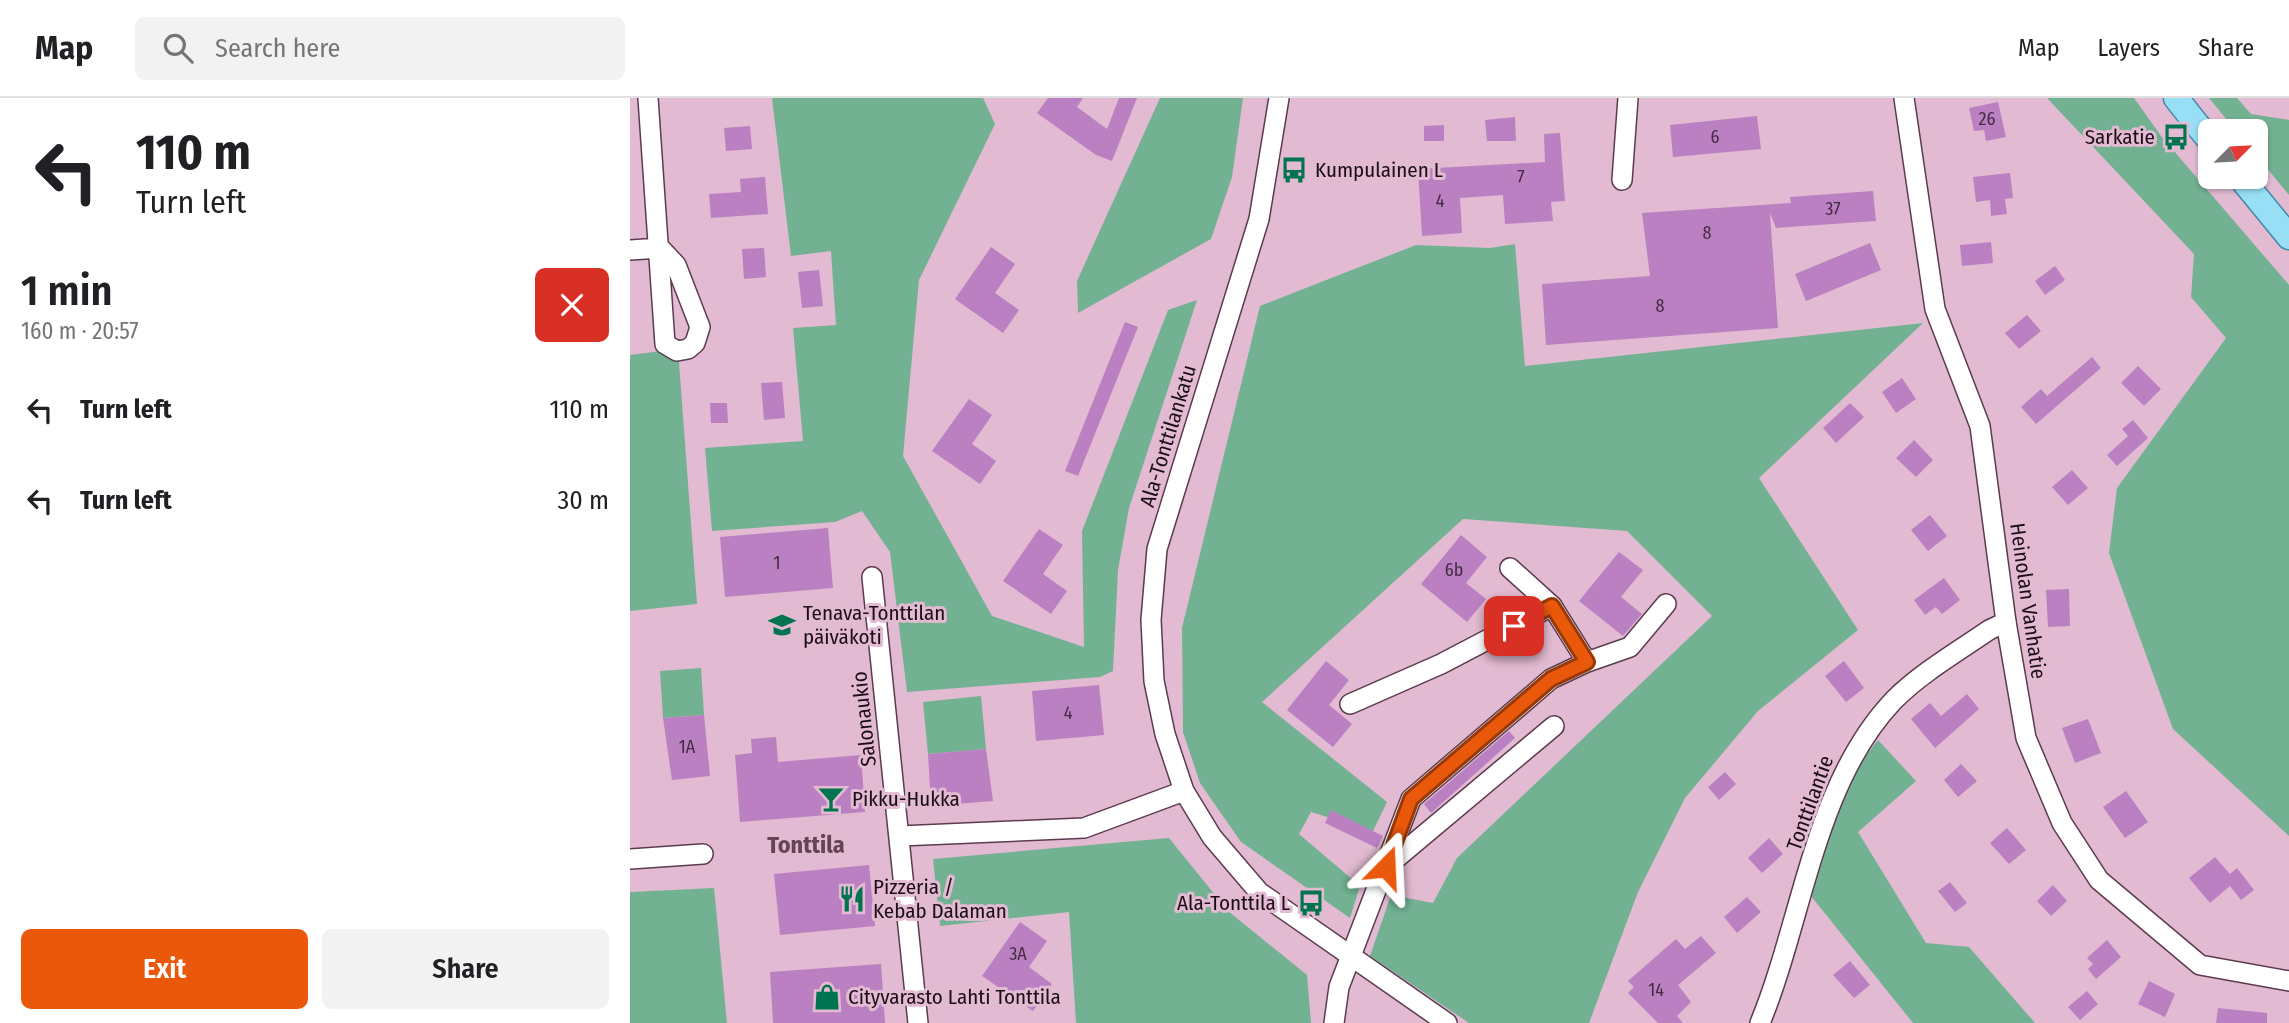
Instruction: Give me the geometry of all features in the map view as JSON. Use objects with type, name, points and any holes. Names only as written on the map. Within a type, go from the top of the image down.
[{"type":"main road","points":[[2176,98],[2198,126]]},
{"type":"main road","points":[[2250,189],[2289,237]]},
{"type":"street","points":[[630,250],[660,248],[648,98]]},
{"type":"street","name":"Ala-Tonttilankatu","points":[[1279,98],[1259,219],[1157,549],[1151,620],[1154,681],[1165,734],[1184,791],[1212,837],[1259,892],[1447,1023]]},
{"type":"street","points":[[1622,180],[1628,98]]},
{"type":"street","name":"Heinolan Vanhatie","points":[[1904,98],[1935,309],[1979,426],[2006,622],[2026,738],[2063,823],[2099,880],[2200,965],[2289,981]]},
{"type":"street","points":[[1510,568],[1552,606],[1587,662]]},
{"type":"street","name":"Salonaukio","points":[[872,577],[918,1023]]},
{"type":"street","points":[[1334,1023],[1339,987],[1411,799],[1551,679],[1587,662],[1630,647],[1666,604]]},
{"type":"street","points":[[1350,704],[1441,664],[1552,606]]},
{"type":"street","name":"Tonttilantie","points":[[1760,1023],[1773,991],[1815,853],[1850,759],[1895,699],[1989,630],[2006,622]]},
{"type":"street","points":[[1386,867],[1554,726]]},
{"type":"street","points":[[900,836],[1084,828],[1184,791]]},
{"type":"street","points":[[630,859],[703,853]]},
{"type":"green space","points":[[772,98],[983,98],[995,124],[919,280],[903,456],[992,616],[1084,647],[1082,531],[1168,310],[1197,300],[1129,508],[1118,570],[1113,671],[1100,677],[907,692],[890,552],[862,511],[835,522],[712,531],[705,448],[803,441],[793,328],[836,325],[831,251],[791,256]]},
{"type":"green space","points":[[1160,98],[1243,98],[1232,177],[1211,239],[1078,313],[1077,281]]},
{"type":"green space","points":[[2047,98],[2134,98],[2161,136],[2198,179],[2198,189],[2207,189],[2289,285],[2289,836],[2173,729],[2109,553],[2117,488],[2226,338],[2191,297],[2194,254]]},
{"type":"green space","points":[[2209,98],[2237,98],[2251,114],[2289,120],[2289,195],[2268,170],[2268,119],[2226,119]]},
{"type":"green space","points":[[1515,244],[1525,366],[1923,323],[1759,478],[1858,630],[1758,711],[1685,798],[1638,892],[1589,1023],[1469,1023],[1370,956],[1391,895],[1433,903],[1457,858],[1712,616],[1627,531],[1463,519],[1262,702],[1387,802],[1373,831],[1311,812],[1299,834],[1360,886],[1350,918],[1241,842],[1200,783],[1183,732],[1182,628],[1260,306],[1416,245],[1490,248]]},
{"type":"green space","points":[[678,349],[697,604],[630,611],[630,355]]},
{"type":"green space","points":[[701,668],[704,715],[663,718],[660,671]]},
{"type":"green space","points":[[981,696],[986,749],[928,754],[923,702]]},
{"type":"green space","points":[[1878,740],[1916,781],[1858,832],[1926,943],[1969,947],[2035,1023],[1913,1023],[1811,896],[1845,794],[1865,757]]},
{"type":"green space","points":[[1169,838],[1228,911],[1307,975],[1311,1023],[1076,1023],[1069,912],[940,926],[933,859]]},
{"type":"green space","points":[[714,888],[727,1023],[630,1023],[630,892]]},
{"type":"building","points":[[1048,98],[1083,98],[1077,107],[1107,129],[1119,98],[1137,98],[1112,161],[1096,155],[1037,113]]},
{"type":"building","points":[[1998,102],[2006,137],[1986,141],[1984,130],[1974,131],[1969,108]]},
{"type":"building","points":[[1757,116],[1761,149],[1673,157],[1670,125]]},
{"type":"building","points":[[1515,117],[1516,141],[1487,141],[1485,120]]},
{"type":"building","points":[[1444,125],[1444,141],[1424,141],[1424,126]]},
{"type":"building","points":[[750,126],[752,149],[726,151],[724,128]]},
{"type":"building","points":[[1560,133],[1565,201],[1551,202],[1553,221],[1505,224],[1503,195],[1460,198],[1462,233],[1422,236],[1418,169],[1545,162],[1544,134]]},
{"type":"building","points":[[2010,173],[2013,198],[2005,199],[2007,214],[1991,216],[1990,200],[1976,202],[1973,177]]},
{"type":"building","points":[[765,177],[768,214],[711,218],[709,194],[741,192],[740,179]]},
{"type":"building","points":[[1873,191],[1876,221],[1776,228],[1770,213],[1778,328],[1546,345],[1542,284],[1650,276],[1642,213],[1791,203],[1790,197]]},
{"type":"building","points":[[1991,242],[1993,263],[1962,266],[1960,245]]},
{"type":"building","points":[[1870,243],[1881,270],[1806,301],[1795,274]]},
{"type":"building","points":[[991,247],[1015,264],[995,293],[1019,310],[1003,333],[955,299]]},
{"type":"building","points":[[764,248],[766,277],[744,279],[742,249]]},
{"type":"building","points":[[2055,266],[2065,280],[2045,295],[2035,281]]},
{"type":"building","points":[[819,270],[823,306],[802,308],[798,272]]},
{"type":"building","points":[[2027,315],[2041,331],[2019,349],[2005,333]]},
{"type":"building","points":[[1125,322],[1138,327],[1078,476],[1065,471]]},
{"type":"building","points":[[2092,357],[2101,368],[2036,424],[2021,407],[2041,389],[2047,396]]},
{"type":"building","points":[[2138,366],[2161,389],[2144,406],[2121,383]]},
{"type":"building","points":[[1902,378],[1916,399],[1896,413],[1882,392]]},
{"type":"building","points":[[782,382],[785,418],[764,420],[761,383]]},
{"type":"building","points":[[969,399],[992,415],[972,444],[996,461],[980,484],[932,451]]},
{"type":"building","points":[[710,403],[727,403],[728,423],[711,423]]},
{"type":"building","points":[[1850,403],[1864,417],[1836,443],[1823,428]]},
{"type":"building","points":[[2133,420],[2148,438],[2117,466],[2107,455],[2128,436],[2122,429]]},
{"type":"building","points":[[1914,440],[1933,460],[1916,477],[1896,458]]},
{"type":"building","points":[[2072,470],[2088,488],[2068,505],[2052,487]]},
{"type":"building","points":[[1930,515],[1947,536],[1928,551],[1911,530]]},
{"type":"building","points":[[828,528],[833,588],[725,597],[720,537]]},
{"type":"building","points":[[1039,529],[1063,545],[1043,574],[1067,591],[1051,614],[1003,581]]},
{"type":"building","points":[[1461,535],[1487,557],[1466,583],[1486,599],[1467,622],[1421,584]]},
{"type":"building","points":[[1619,552],[1643,570],[1621,597],[1642,614],[1623,636],[1579,601]]},
{"type":"building","points":[[1944,578],[1960,600],[1942,614],[1936,607],[1925,615],[1914,600]]},
{"type":"building","points":[[2069,589],[2070,626],[2048,627],[2046,590]]},
{"type":"building","points":[[1326,661],[1349,680],[1329,705],[1352,724],[1333,747],[1287,710]]},
{"type":"building","points":[[1844,661],[1864,688],[1846,702],[1825,676]]},
{"type":"building","points":[[1099,685],[1104,735],[1036,741],[1032,691]]},
{"type":"building","points":[[1967,694],[1979,709],[1935,748],[1911,719],[1930,703],[1941,716]]},
{"type":"building","points":[[704,715],[710,776],[672,780],[663,718]]},
{"type":"building","points":[[2088,719],[2101,753],[2075,763],[2062,728]]},
{"type":"building","points":[[1509,731],[1515,738],[1431,813],[1424,804]]},
{"type":"building","points":[[776,737],[778,762],[861,755],[865,812],[740,822],[735,755],[752,753],[751,739]]},
{"type":"building","points":[[986,749],[993,801],[931,806],[928,754]]},
{"type":"building","points":[[1961,764],[1977,781],[1958,797],[1944,780]]},
{"type":"building","points":[[1725,772],[1736,784],[1719,800],[1708,787]]},
{"type":"building","points":[[2126,791],[2148,822],[2125,838],[2103,807]]},
{"type":"building","points":[[1331,810],[1383,836],[1377,848],[1325,823]]},
{"type":"building","points":[[2007,828],[2026,850],[2009,864],[1990,843]]},
{"type":"building","points":[[1769,838],[1783,854],[1762,873],[1748,858]]},
{"type":"building","points":[[2215,857],[2230,874],[2237,868],[2254,890],[2241,900],[2230,886],[2210,903],[2189,878]]},
{"type":"building","points":[[869,865],[875,926],[780,935],[774,874]]},
{"type":"building","points":[[1950,882],[1967,903],[1955,912],[1938,891]]},
{"type":"building","points":[[2053,885],[2067,901],[2051,916],[2037,901]]},
{"type":"building","points":[[1747,897],[1761,912],[1737,933],[1724,917]]},
{"type":"building","points":[[1020,922],[1047,941],[1029,967],[1052,984],[1033,1011],[982,976]]},
{"type":"building","points":[[1701,936],[1716,953],[1678,985],[1691,1002],[1677,1016],[1683,1023],[1658,1023],[1628,993],[1634,987],[1628,981],[1676,939],[1685,949]]},
{"type":"building","points":[[2107,940],[2121,957],[2096,979],[2088,969],[2093,964],[2087,958]]},
{"type":"building","points":[[1850,961],[1870,985],[1854,998],[1833,975]]},
{"type":"building","name":"Cityvarasto Lahti Tonttila","points":[[881,964],[885,1023],[773,1023],[770,972]]},
{"type":"building","points":[[2149,981],[2175,994],[2165,1017],[2138,1004]]},
{"type":"building","points":[[2087,991],[2098,1004],[2080,1020],[2068,1007]]},
{"type":"building","points":[[2218,1008],[2267,1013],[2267,1023],[2216,1023]]},
{"type":"place","name":"Sarkatie","points":[[2176,137]]},
{"type":"place","name":"Kumpulainen L","points":[[1294,170]]},
{"type":"place","name":"Tenava-Tonttilan päiväkoti","points":[[782,625]]},
{"type":"place","name":"Pikku-Hukka","points":[[831,799]]},
{"type":"place","name":"Pizzeria / Kebab Dalaman","points":[[852,899]]},
{"type":"place","name":"Ala-Tonttila L","points":[[1311,903]]},
{"type":"place","name":"Cityvarasto Lahti Tonttila","points":[[827,997]]},
{"type":"district","name":"Tonttila","points":[[806,845]]},
{"type":"route","points":[[1386,867],[1411,799],[1551,679],[1587,662],[1552,606],[1514,626]]}]
